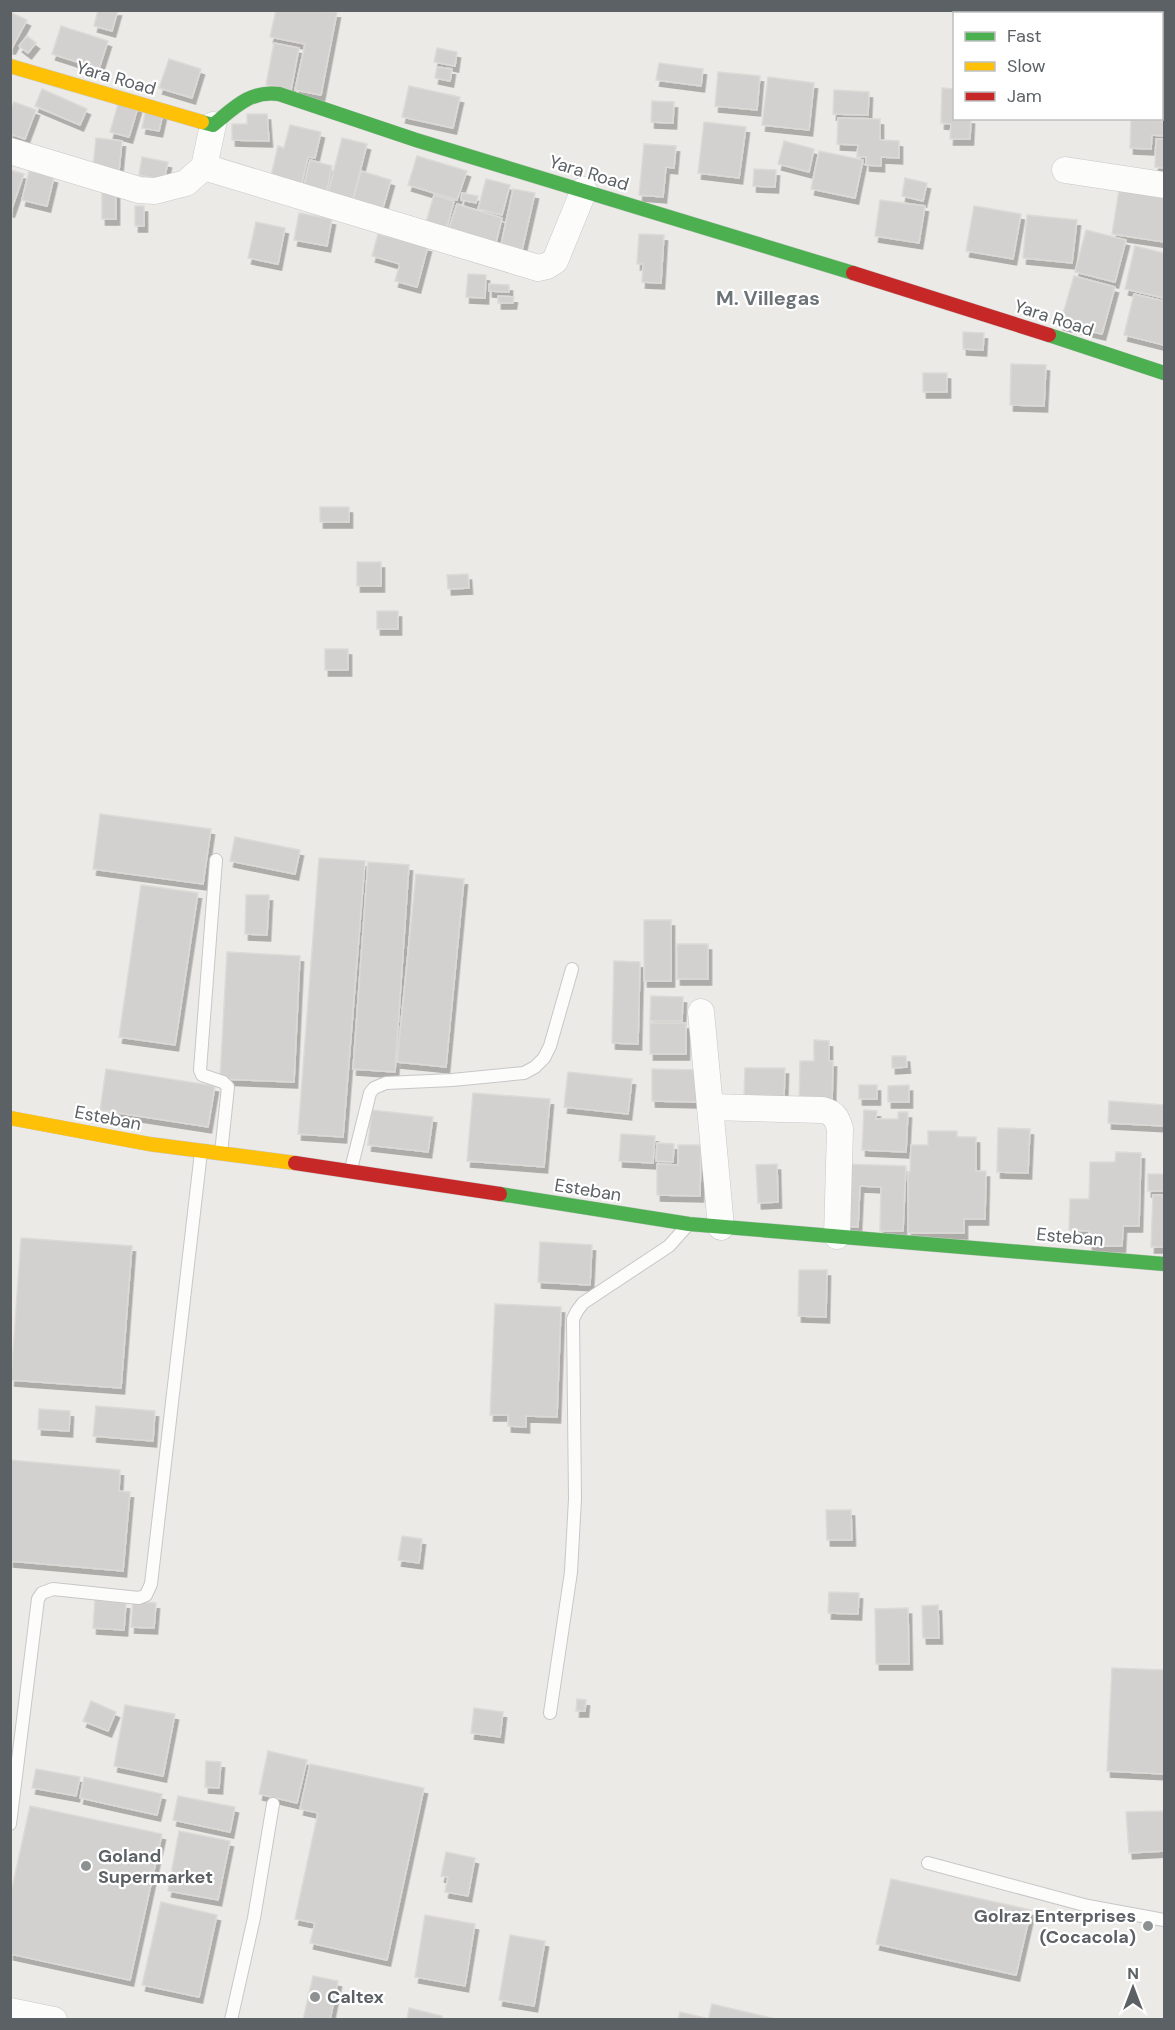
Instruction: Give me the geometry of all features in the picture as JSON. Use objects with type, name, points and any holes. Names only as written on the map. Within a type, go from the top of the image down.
[{"type":"street","name":"Yara Road","points":[[10,66],[213,126],[257,92],[270,92],[416,140],[915,292],[1164,373]]},
{"type":"street","points":[[10,151],[147,190],[170,189],[186,183],[204,167],[213,126]]},
{"type":"street","points":[[204,167],[538,268],[555,261],[584,190]]},
{"type":"street","points":[[1065,170],[1164,185]]},
{"type":"street","points":[[701,1011],[721,1227]]},
{"type":"street","points":[[710,1107],[831,1112],[837,1119],[840,1129],[837,1236]]},
{"type":"street","name":"Esteban","points":[[10,1119],[149,1144],[350,1170],[689,1224],[1164,1264]]},
{"type":"street","points":[[10,2011],[54,2019]]},
{"type":"lane","points":[[216,860],[200,1070],[202,1075],[223,1082],[228,1087],[220,1154]]},
{"type":"lane","points":[[350,1170],[370,1093],[374,1088],[386,1083],[524,1073],[535,1067],[544,1058],[550,1046],[572,969]]},
{"type":"lane","points":[[10,1824],[29,1689],[38,1599],[42,1593],[53,1589],[139,1598],[146,1595],[151,1584],[201,1152]]},
{"type":"lane","points":[[550,1713],[571,1572],[576,1499],[573,1319],[583,1303],[669,1246],[689,1224]]},
{"type":"lane","points":[[231,2019],[254,1918],[273,1804]]},
{"type":"lane","points":[[928,1863],[1088,1906],[1164,1920]]},
{"type":"building","points":[[98,10],[118,10],[112,31],[94,26]]},
{"type":"building","points":[[276,10],[337,12],[321,95],[295,90],[305,44],[270,37]]},
{"type":"building","points":[[10,12],[27,20],[12,48],[10,48]]},
{"type":"building","points":[[61,26],[108,41],[99,69],[52,54]]},
{"type":"building","points":[[27,36],[36,43],[28,53],[19,46]]},
{"type":"building","points":[[274,43],[299,48],[291,90],[266,85]]},
{"type":"building","points":[[437,48],[457,52],[455,66],[434,62]]},
{"type":"building","points":[[169,59],[201,69],[192,98],[159,88]]},
{"type":"building","points":[[659,63],[703,69],[701,86],[656,80]]},
{"type":"building","points":[[437,67],[452,69],[450,81],[435,78]]},
{"type":"building","points":[[718,72],[760,76],[757,110],[715,106]]},
{"type":"building","points":[[768,77],[814,83],[809,130],[762,125]]},
{"type":"building","points":[[409,86],[460,97],[453,128],[402,117]]},
{"type":"building","points":[[942,88],[953,89],[953,120],[971,120],[970,139],[950,139],[951,124],[941,123]]},
{"type":"building","points":[[42,89],[87,109],[80,125],[35,106]]},
{"type":"building","points":[[834,90],[869,92],[868,115],[833,114]]},
{"type":"building","points":[[119,101],[138,107],[129,137],[110,132]]},
{"type":"building","points":[[652,101],[674,102],[673,123],[651,122]]},
{"type":"building","points":[[14,102],[36,110],[25,139],[10,134],[10,110]]},
{"type":"building","points":[[146,110],[163,113],[159,131],[142,128]]},
{"type":"building","points":[[247,114],[267,114],[269,141],[232,140],[232,124],[247,124]]},
{"type":"building","points":[[838,118],[880,119],[880,140],[899,141],[899,158],[881,157],[881,166],[866,165],[866,157],[857,157],[858,145],[837,144]]},
{"type":"building","points":[[1131,120],[1164,121],[1163,136],[1152,135],[1151,149],[1130,148]]},
{"type":"building","points":[[704,122],[746,127],[739,178],[698,173]]},
{"type":"building","points":[[290,125],[321,132],[315,158],[308,157],[301,187],[270,180],[278,146],[284,148]]},
{"type":"building","points":[[96,138],[122,141],[119,171],[93,167]]},
{"type":"building","points":[[342,138],[367,144],[352,203],[327,197]]},
{"type":"building","points":[[1156,139],[1164,139],[1164,168],[1155,167]]},
{"type":"building","points":[[784,141],[814,149],[809,172],[778,164]]},
{"type":"building","points":[[644,144],[676,146],[674,168],[666,167],[663,197],[639,195]]},
{"type":"building","points":[[819,151],[863,160],[855,198],[811,189]]},
{"type":"building","points":[[417,156],[467,171],[457,200],[408,185]]},
{"type":"building","points":[[142,157],[168,162],[164,180],[139,175]]},
{"type":"building","points":[[310,160],[332,166],[326,194],[303,189]]},
{"type":"building","points":[[754,169],[776,170],[775,187],[753,186]]},
{"type":"building","points":[[10,170],[24,174],[11,211],[10,211]]},
{"type":"building","points":[[29,171],[54,177],[47,206],[22,200]]},
{"type":"building","points":[[361,171],[391,180],[381,215],[351,207]]},
{"type":"building","points":[[905,178],[927,183],[923,201],[902,196]]},
{"type":"building","points":[[486,179],[510,185],[502,215],[478,209]]},
{"type":"building","points":[[513,189],[535,193],[522,250],[501,245]]},
{"type":"building","points":[[102,190],[116,190],[116,219],[102,219]]},
{"type":"building","points":[[1119,190],[1164,198],[1164,242],[1112,234]]},
{"type":"building","points":[[462,193],[478,196],[476,203],[461,200]]},
{"type":"building","points":[[434,195],[454,201],[446,231],[425,226]]},
{"type":"building","points":[[880,200],[925,206],[919,243],[875,236]]},
{"type":"building","points":[[457,204],[502,218],[495,247],[447,234]]},
{"type":"building","points":[[135,206],[144,206],[144,226],[135,226]]},
{"type":"building","points":[[974,206],[1021,214],[1013,259],[966,251]]},
{"type":"building","points":[[299,213],[332,219],[327,246],[294,240]]},
{"type":"building","points":[[1027,215],[1077,220],[1072,263],[1023,258]]},
{"type":"building","points":[[256,222],[285,228],[278,264],[248,258]]},
{"type":"building","points":[[1086,230],[1126,240],[1115,282],[1075,272]]},
{"type":"building","points":[[378,234],[428,246],[417,287],[395,281],[400,264],[372,256]]},
{"type":"building","points":[[639,234],[664,235],[661,283],[642,282],[643,264],[637,264]]},
{"type":"building","points":[[1135,246],[1164,253],[1164,298],[1125,289]]},
{"type":"building","points":[[468,274],[486,275],[485,298],[466,297]]},
{"type":"building","points":[[1074,276],[1115,287],[1102,334],[1060,324]]},
{"type":"building","points":[[489,284],[509,285],[509,292],[489,291]]},
{"type":"building","points":[[1134,294],[1164,301],[1164,345],[1124,335]]},
{"type":"building","points":[[498,296],[514,297],[513,303],[498,303]]},
{"type":"building","points":[[963,332],[984,333],[983,350],[963,349]]},
{"type":"building","points":[[1011,364],[1046,365],[1044,406],[1010,405]]},
{"type":"building","points":[[923,373],[947,373],[947,392],[923,392]]},
{"type":"building","points":[[320,507],[349,507],[349,522],[320,522]]},
{"type":"building","points":[[357,562],[381,562],[381,586],[357,586]]},
{"type":"building","points":[[468,574],[469,588],[448,589],[447,575]]},
{"type":"building","points":[[377,611],[398,611],[398,629],[377,629]]},
{"type":"building","points":[[325,649],[348,649],[348,670],[325,670]]},
{"type":"building","points":[[100,814],[211,829],[203,884],[93,869]]},
{"type":"building","points":[[235,837],[300,850],[295,874],[230,861]]},
{"type":"building","points":[[319,858],[365,861],[343,1137],[298,1134]]},
{"type":"building","points":[[368,862],[409,865],[395,1072],[353,1069]]},
{"type":"building","points":[[416,874],[464,879],[446,1067],[397,1062]]},
{"type":"building","points":[[141,885],[198,893],[175,1045],[119,1037]]},
{"type":"building","points":[[246,895],[269,895],[267,935],[245,934]]},
{"type":"building","points":[[644,920],[671,920],[671,981],[644,981]]},
{"type":"building","points":[[677,944],[708,944],[708,979],[677,979]]},
{"type":"building","points":[[227,952],[300,956],[294,1082],[220,1079]]},
{"type":"building","points":[[614,961],[640,962],[638,1044],[612,1043]]},
{"type":"building","points":[[651,996],[683,997],[682,1021],[650,1021]]},
{"type":"building","points":[[650,1023],[686,1023],[686,1054],[650,1054]]},
{"type":"building","points":[[814,1040],[829,1041],[829,1061],[833,1061],[832,1104],[799,1104],[800,1061],[814,1061]]},
{"type":"building","points":[[892,1056],[906,1056],[907,1067],[892,1068]]},
{"type":"building","points":[[745,1068],[785,1068],[784,1098],[744,1097]]},
{"type":"building","points":[[106,1069],[215,1086],[208,1127],[100,1110]]},
{"type":"building","points":[[652,1069],[698,1070],[697,1102],[652,1101]]},
{"type":"building","points":[[568,1072],[632,1079],[628,1114],[564,1107]]},
{"type":"building","points":[[859,1085],[877,1085],[877,1099],[859,1099]]},
{"type":"building","points":[[909,1085],[909,1102],[888,1102],[888,1086]]},
{"type":"building","points":[[473,1093],[550,1099],[544,1167],[467,1161]]},
{"type":"building","points":[[1109,1101],[1164,1105],[1164,1126],[1108,1123]]},
{"type":"building","points":[[372,1110],[433,1117],[428,1152],[368,1145]]},
{"type":"building","points":[[864,1110],[877,1111],[876,1119],[898,1119],[898,1112],[908,1112],[906,1152],[862,1150]]},
{"type":"building","points":[[998,1128],[1030,1129],[1028,1173],[997,1172]]},
{"type":"building","points":[[928,1131],[957,1131],[957,1137],[976,1137],[976,1171],[986,1171],[985,1219],[964,1219],[964,1233],[908,1233],[908,1172],[910,1172],[911,1145],[928,1145]]},
{"type":"building","points":[[621,1134],[655,1136],[653,1163],[619,1161]]},
{"type":"building","points":[[657,1143],[674,1144],[673,1162],[656,1161]]},
{"type":"building","points":[[678,1145],[701,1145],[700,1196],[657,1195],[657,1164],[678,1165]]},
{"type":"building","points":[[1116,1152],[1141,1153],[1139,1226],[1123,1226],[1122,1246],[1089,1246],[1089,1231],[1069,1230],[1070,1199],[1089,1199],[1090,1162],[1115,1162]]},
{"type":"building","points":[[777,1164],[778,1202],[758,1203],[756,1165]]},
{"type":"building","points":[[841,1164],[906,1166],[903,1231],[880,1231],[881,1187],[860,1186],[858,1227],[839,1226]]},
{"type":"building","points":[[1148,1174],[1164,1174],[1164,1191],[1148,1191]]},
{"type":"building","points":[[1153,1195],[1164,1195],[1164,1247],[1151,1247]]},
{"type":"building","points":[[21,1238],[132,1246],[121,1388],[11,1380]]},
{"type":"building","points":[[540,1242],[592,1245],[590,1285],[538,1282]]},
{"type":"building","points":[[799,1270],[827,1270],[826,1317],[798,1316]]},
{"type":"building","points":[[495,1304],[561,1307],[557,1417],[526,1416],[526,1427],[508,1426],[508,1415],[490,1415]]},
{"type":"building","points":[[96,1406],[155,1411],[153,1441],[93,1436]]},
{"type":"building","points":[[39,1409],[70,1411],[69,1431],[38,1429]]},
{"type":"building","points":[[10,1460],[120,1470],[119,1491],[130,1492],[123,1571],[10,1561]]},
{"type":"building","points":[[826,1510],[851,1510],[852,1540],[827,1540]]},
{"type":"building","points":[[402,1536],[422,1539],[419,1563],[398,1560]]},
{"type":"building","points":[[829,1592],[859,1593],[858,1614],[828,1613]]},
{"type":"building","points":[[95,1600],[126,1603],[124,1630],[93,1628]]},
{"type":"building","points":[[133,1601],[156,1603],[154,1628],[131,1627]]},
{"type":"building","points":[[938,1605],[939,1638],[923,1638],[922,1606]]},
{"type":"building","points":[[908,1608],[909,1664],[876,1664],[875,1609]]},
{"type":"building","points":[[1112,1668],[1164,1670],[1164,1774],[1107,1771]]},
{"type":"building","points":[[577,1699],[586,1700],[585,1711],[576,1711]]},
{"type":"building","points":[[91,1701],[116,1712],[108,1731],[83,1721]]},
{"type":"building","points":[[125,1705],[175,1714],[163,1776],[114,1766]]},
{"type":"building","points":[[474,1708],[503,1712],[500,1737],[471,1733]]},
{"type":"building","points":[[268,1751],[307,1760],[297,1803],[259,1794]]},
{"type":"building","points":[[206,1761],[221,1762],[219,1788],[205,1787]]},
{"type":"building","points":[[310,1764],[424,1788],[387,1960],[310,1943],[315,1923],[295,1919],[318,1813],[300,1809]]},
{"type":"building","points":[[36,1769],[80,1777],[76,1796],[32,1788]]},
{"type":"building","points":[[84,1777],[162,1794],[157,1815],[80,1798]]},
{"type":"building","points":[[178,1796],[235,1807],[230,1832],[173,1820]]},
{"type":"building","name":"Goland Supermarket","points":[[30,1806],[162,1834],[130,1980],[10,1954],[10,1897]]},
{"type":"building","points":[[1164,1811],[1164,1851],[1129,1853],[1126,1812]]},
{"type":"building","points":[[179,1831],[230,1841],[218,1900],[168,1891]]},
{"type":"building","points":[[446,1852],[475,1858],[468,1896],[445,1892],[448,1877],[441,1876]]},
{"type":"building","points":[[891,1879],[1031,1910],[1016,1975],[876,1944]]},
{"type":"building","points":[[161,1902],[217,1915],[199,1997],[142,1985]]},
{"type":"building","points":[[425,1915],[475,1924],[465,1986],[415,1977]]},
{"type":"building","points":[[510,1935],[545,1941],[534,2006],[499,2000]]},
{"type":"building","points":[[313,1976],[338,1981],[330,2020],[303,2020]]},
{"type":"building","points":[[712,2004],[780,2020],[708,2020]]},
{"type":"building","points":[[409,2008],[442,2016],[442,2020],[407,2020]]},
{"type":"building","points":[[680,2012],[706,2018],[706,2020],[678,2020]]},
{"type":"traffic: fast","points":[[202,122],[213,125],[235,107],[251,98],[269,93],[279,94],[416,140],[853,273]]},
{"type":"traffic: fast","points":[[1049,335],[1164,373]]},
{"type":"traffic: fast","points":[[500,1194],[689,1224],[1164,1264]]},
{"type":"traffic: slow","points":[[10,66],[202,122]]},
{"type":"traffic: slow","points":[[10,1118],[149,1144],[295,1163]]},
{"type":"traffic: jam","points":[[853,273],[1049,335]]},
{"type":"traffic: jam","points":[[295,1163],[500,1194]]},
{"type":"place","name":"Goland Supermarket","points":[[86,1866]]},
{"type":"place","name":"Golraz Enterprises (Cocacola)","points":[[1148,1926]]},
{"type":"place","name":"Caltex","points":[[315,1997]]},
{"type":"district","name":"M. Villegas","points":[[768,298]]}]
